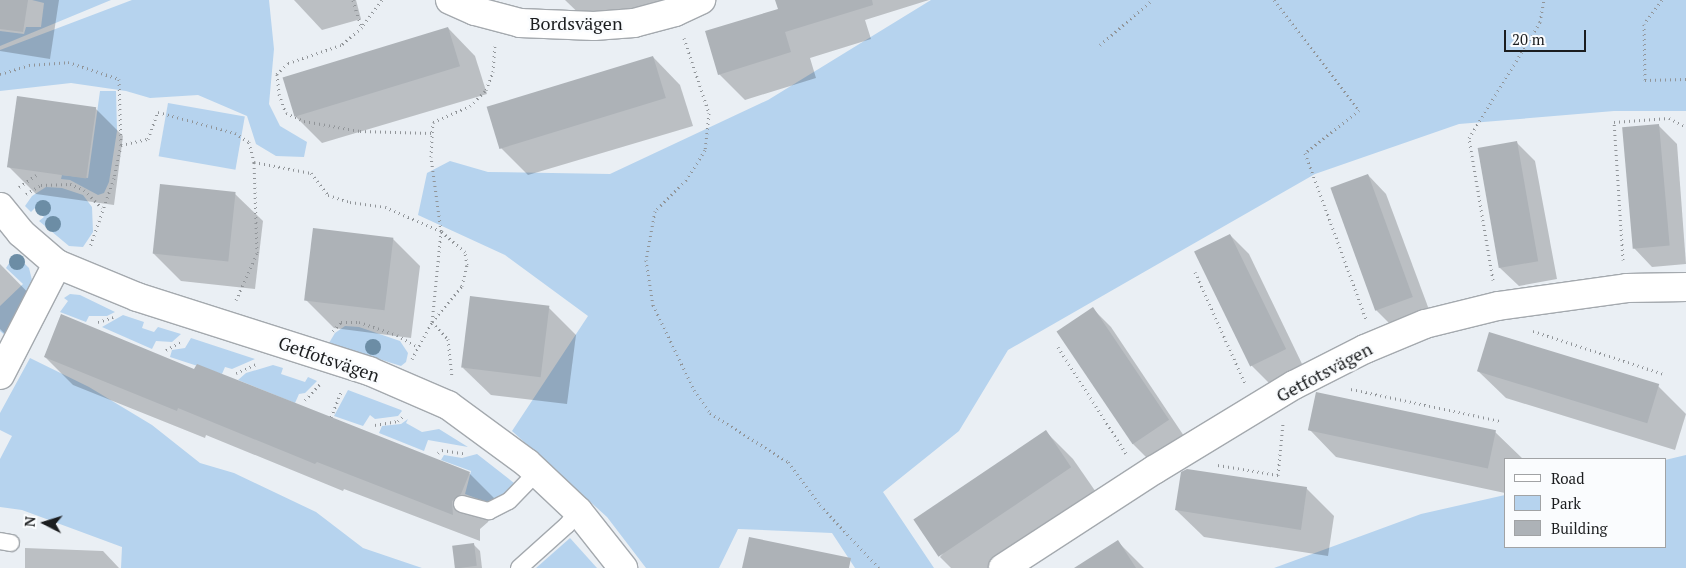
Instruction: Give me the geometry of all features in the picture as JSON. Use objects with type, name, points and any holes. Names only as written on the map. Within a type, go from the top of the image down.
[{"type":"street","name":"Bordsvägen","points":[[450,0],[498,17],[556,26],[634,23],[675,12],[701,0]]},
{"type":"street","name":"Getfotsvägen","points":[[12,198],[21,233],[57,264],[137,297],[370,371],[448,405],[536,472],[578,511],[623,568]]},
{"type":"street","points":[[0,375],[57,264]]},
{"type":"street","name":"Getfotsvägen","points":[[1003,568],[1154,470],[1294,385],[1365,349],[1425,324],[1498,306],[1627,288],[1686,287]]},
{"type":"lane","points":[[462,504],[489,511],[509,501],[536,472]]},
{"type":"lane","points":[[520,568],[567,525],[578,511]]},
{"type":"path","points":[[353,0],[362,27]]},
{"type":"path","points":[[382,0],[362,27],[341,46],[288,63],[277,74],[279,94],[286,113],[304,121],[360,131],[431,133]]},
{"type":"path","points":[[1100,45],[1152,0]]},
{"type":"path","points":[[1274,0],[1359,110],[1305,153],[1367,320]]},
{"type":"path","points":[[1498,306],[1469,138],[1540,22],[1544,0]]},
{"type":"path","points":[[1659,1],[1644,24],[1645,80],[1686,79]]},
{"type":"path","points":[[675,12],[709,112],[705,150],[686,180],[656,210],[646,260],[653,305],[694,390],[710,414],[788,462],[820,505],[880,568]]},
{"type":"path","points":[[453,382],[448,339],[432,322],[441,231],[431,133],[433,122],[470,106],[486,90],[493,72],[498,17]]},
{"type":"path","points":[[0,74],[29,65],[68,62],[119,78],[121,145],[114,178],[102,208],[89,251]]},
{"type":"path","points":[[121,145],[148,139],[158,112],[235,133],[249,142],[254,162],[257,253],[225,325]]},
{"type":"path","points":[[1622,248],[1614,122],[1669,118],[1686,127]]},
{"type":"path","points":[[254,162],[311,172],[328,195],[350,202],[385,207],[441,231],[456,241],[465,252],[467,265],[462,286],[432,322],[399,384]]},
{"type":"path","points":[[12,198],[36,175]]},
{"type":"path","points":[[12,198],[41,185],[57,183],[84,190],[102,208]]},
{"type":"path","points":[[1195,272],[1249,392]]},
{"type":"path","points":[[328,336],[341,322],[359,322],[397,335],[418,347]]},
{"type":"path","points":[[1523,327],[1664,374]]},
{"type":"path","points":[[166,350],[182,342],[184,338]]},
{"type":"path","points":[[1058,347],[1132,464]]},
{"type":"path","points":[[236,373],[259,363]]},
{"type":"path","points":[[305,400],[326,378]]},
{"type":"path","points":[[331,417],[344,384],[348,386]]},
{"type":"path","points":[[1347,388],[1500,421]]},
{"type":"path","points":[[374,425],[398,421],[409,410]]},
{"type":"path","points":[[1219,465],[1278,476],[1282,416]]},
{"type":"path","points":[[438,453],[442,450],[464,454]]},
{"type":"green space","points":[[32,0],[111,0],[0,46],[0,31],[24,34],[26,27],[41,27],[44,3]]},
{"type":"green space","points":[[132,0],[269,0],[274,49],[269,104],[280,126],[307,142],[304,157],[276,156],[256,144],[247,116],[198,95],[150,98],[126,91],[71,83],[0,91],[0,50]]},
{"type":"green space","points":[[931,0],[1686,0],[1686,111],[1614,111],[1459,124],[1315,174],[1008,350],[959,431],[883,492],[934,568],[855,568],[832,533],[738,529],[719,568],[646,568],[607,517],[512,431],[588,316],[505,255],[418,215],[427,173],[450,161],[488,172],[610,174],[768,100]]},
{"type":"green space","points":[[100,91],[116,91],[117,131],[109,182],[104,193],[98,195],[70,180],[61,179],[62,175],[88,178]]},
{"type":"green space","points":[[168,103],[245,117],[235,170],[159,156]]},
{"type":"green space","points":[[46,187],[62,188],[83,195],[92,207],[93,232],[83,247],[69,246],[39,221],[44,217],[35,208],[31,212],[25,206],[32,196]]},
{"type":"green space","points":[[15,254],[29,268],[33,284],[7,337],[0,331],[0,306],[23,284],[6,268]]},
{"type":"green space","points":[[70,294],[80,295],[115,312],[107,316],[89,316],[86,322],[60,312],[68,301],[64,298]]},
{"type":"green space","points":[[123,315],[144,322],[142,328],[154,332],[158,327],[181,334],[172,342],[156,341],[152,349],[102,327]]},
{"type":"green space","points":[[345,326],[359,327],[400,341],[408,353],[406,362],[401,366],[329,343],[335,333]]},
{"type":"green space","points":[[191,338],[255,359],[232,369],[225,367],[222,374],[170,357],[172,350],[185,348]]},
{"type":"green space","points":[[30,358],[89,387],[152,425],[200,463],[234,473],[316,512],[363,548],[422,568],[121,568],[122,547],[22,510],[0,507],[0,459],[12,436],[0,430],[0,413]]},
{"type":"green space","points":[[273,365],[283,368],[281,374],[305,382],[308,377],[317,381],[305,393],[299,394],[295,403],[238,380],[246,373]]},
{"type":"green space","points":[[348,390],[402,411],[398,416],[375,419],[370,415],[363,426],[334,416]]},
{"type":"green space","points":[[408,419],[406,423],[422,432],[439,429],[468,447],[428,440],[424,451],[379,433],[382,426],[401,424]]},
{"type":"green space","points":[[477,454],[514,483],[507,493],[486,502],[465,494],[471,471],[441,460],[444,455],[462,458]]},
{"type":"green space","points":[[1686,455],[1686,568],[1274,568],[1421,514],[1504,495],[1504,548],[1666,548],[1666,460]]},
{"type":"green space","points":[[570,538],[597,568],[536,568]]},
{"type":"building","points":[[0,0],[28,0],[23,32],[0,29]]},
{"type":"building","points":[[775,0],[872,0],[873,5],[785,32],[791,52],[718,75],[705,31],[778,9]]},
{"type":"building","points":[[448,27],[460,66],[295,117],[283,78]]},
{"type":"building","points":[[653,56],[666,98],[499,149],[487,107]]},
{"type":"building","points":[[17,96],[96,107],[86,178],[7,167]]},
{"type":"building","points":[[1659,124],[1670,246],[1633,249],[1622,127]]},
{"type":"building","points":[[1517,141],[1538,261],[1499,268],[1478,148]]},
{"type":"building","points":[[1368,174],[1413,297],[1375,311],[1330,188]]},
{"type":"building","points":[[160,184],[236,192],[228,262],[153,254]]},
{"type":"building","points":[[313,228],[393,238],[384,310],[304,300]]},
{"type":"building","points":[[1230,234],[1286,349],[1250,367],[1194,252]]},
{"type":"building","points":[[470,296],[549,306],[541,377],[461,367]]},
{"type":"building","points":[[1093,307],[1169,420],[1133,444],[1057,332]]},
{"type":"building","points":[[61,314],[194,369],[197,364],[470,472],[461,494],[452,501],[453,515],[317,462],[315,464],[178,408],[177,411],[44,357]]},
{"type":"building","points":[[1489,332],[1659,384],[1647,423],[1477,371]]},
{"type":"building","points":[[1316,392],[1496,430],[1488,468],[1308,430]]},
{"type":"building","points":[[1046,430],[1071,467],[939,557],[913,519]]},
{"type":"building","points":[[1187,469],[1307,487],[1301,530],[1175,510],[1181,472]]},
{"type":"building","points":[[749,537],[851,558],[849,568],[742,568]]},
{"type":"building","points":[[1118,540],[1136,568],[1074,568]]},
{"type":"building","points":[[474,543],[477,566],[455,568],[452,546]]}]
